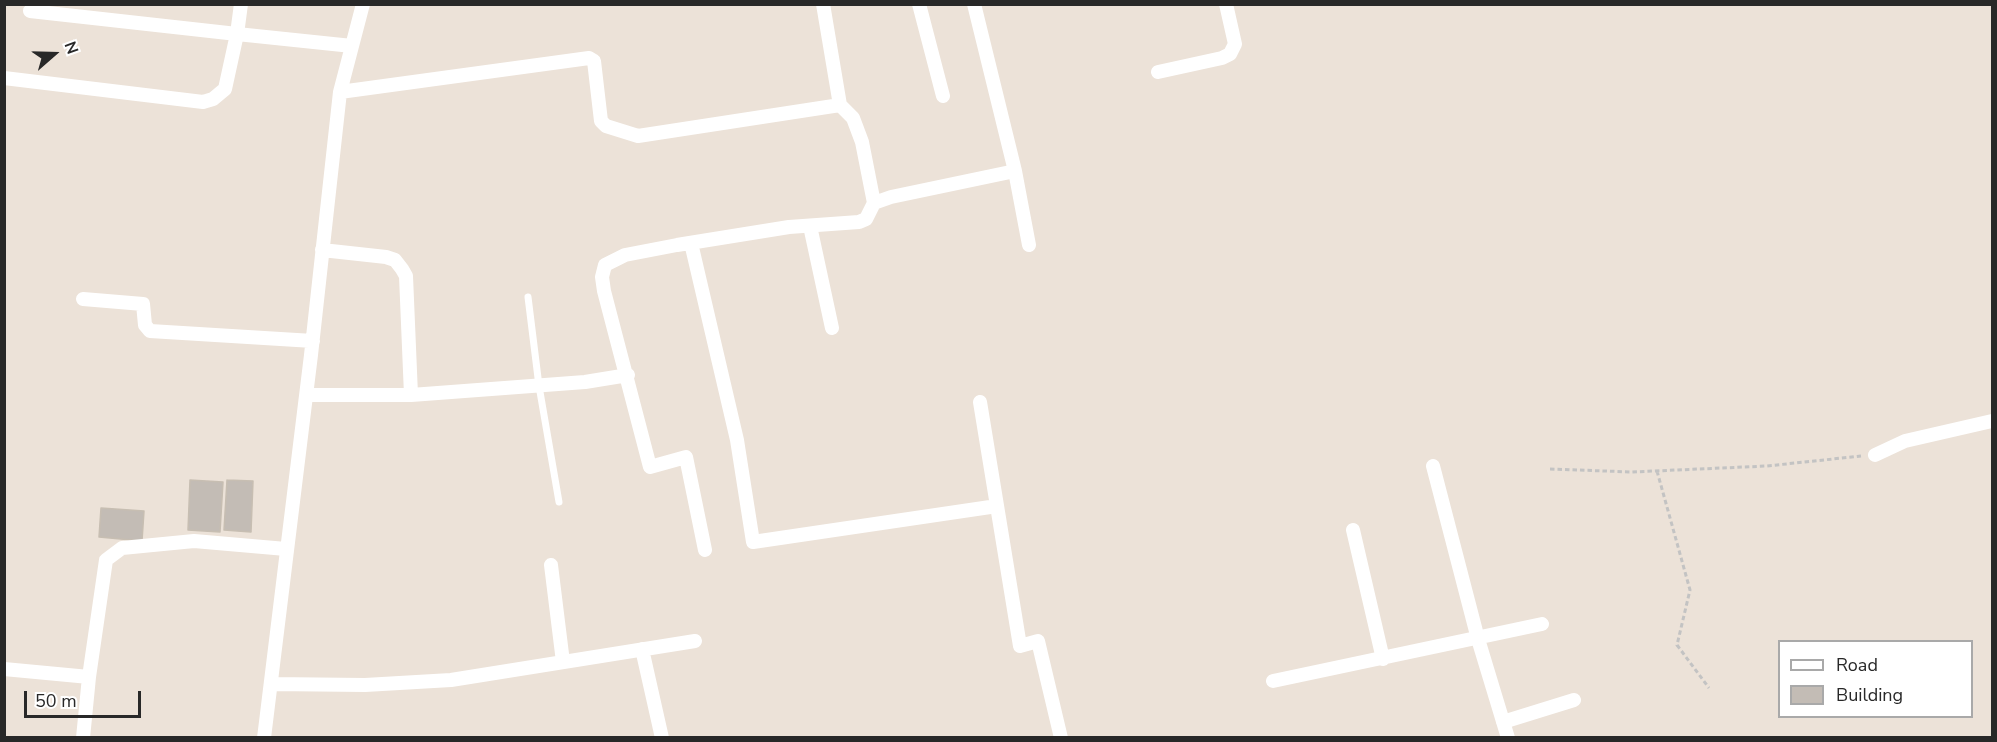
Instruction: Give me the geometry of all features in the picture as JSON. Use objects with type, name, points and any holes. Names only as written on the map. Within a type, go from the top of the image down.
[{"type":"street","points":[[4,78],[203,102],[213,99],[225,89],[241,4]]},
{"type":"street","points":[[264,738],[313,341],[340,92],[363,4]]},
{"type":"street","points":[[705,550],[686,457],[650,467],[602,277],[605,265],[625,255],[691,243],[810,226],[859,222],[866,219],[874,203],[862,142],[853,118],[840,105],[823,4]]},
{"type":"street","points":[[919,4],[943,96]]},
{"type":"street","points":[[974,4],[1015,171],[1029,245]]},
{"type":"street","points":[[1158,72],[1222,58],[1230,54],[1235,44],[1226,4]]},
{"type":"street","points":[[30,10],[352,46]]},
{"type":"street","points":[[340,92],[589,58],[594,62],[601,122],[606,126],[638,136],[840,105]]},
{"type":"street","points":[[874,203],[921,190],[1015,171]]},
{"type":"street","points":[[810,226],[832,328]]},
{"type":"street","points":[[691,243],[737,440],[753,542],[997,506]]},
{"type":"street","points":[[322,250],[386,257],[395,261],[402,268],[406,276],[411,395]]},
{"type":"street","points":[[83,299],[143,304],[145,325],[150,331],[313,341]]},
{"type":"street","points":[[306,395],[411,395],[539,386],[628,375]]},
{"type":"street","points":[[980,402],[1020,646],[1038,640],[1061,738]]},
{"type":"street","points":[[1875,455],[1905,441],[1992,421]]},
{"type":"street","points":[[1433,466],[1478,639],[1508,738]]},
{"type":"street","points":[[1353,530],[1383,659]]},
{"type":"street","points":[[83,738],[89,677],[106,560],[115,552],[151,543],[194,541],[286,549]]},
{"type":"street","points":[[551,565],[563,662]]},
{"type":"street","points":[[1273,681],[1542,624]]},
{"type":"street","points":[[271,684],[365,685],[451,680],[695,641]]},
{"type":"street","points":[[642,650],[662,738]]},
{"type":"street","points":[[4,669],[89,677]]},
{"type":"street","points":[[1503,722],[1574,700]]},
{"type":"lane","points":[[528,297],[539,386],[559,502]]},
{"type":"path","points":[[1550,469],[1658,471],[1767,466],[1875,455]]},
{"type":"path","points":[[1658,471],[1690,590],[1677,645],[1709,688]]},
{"type":"building","points":[[190,480],[223,482],[220,532],[188,530]]},
{"type":"building","points":[[227,480],[253,481],[251,532],[224,530]]},
{"type":"building","points":[[101,508],[144,511],[142,541],[99,537]]}]
